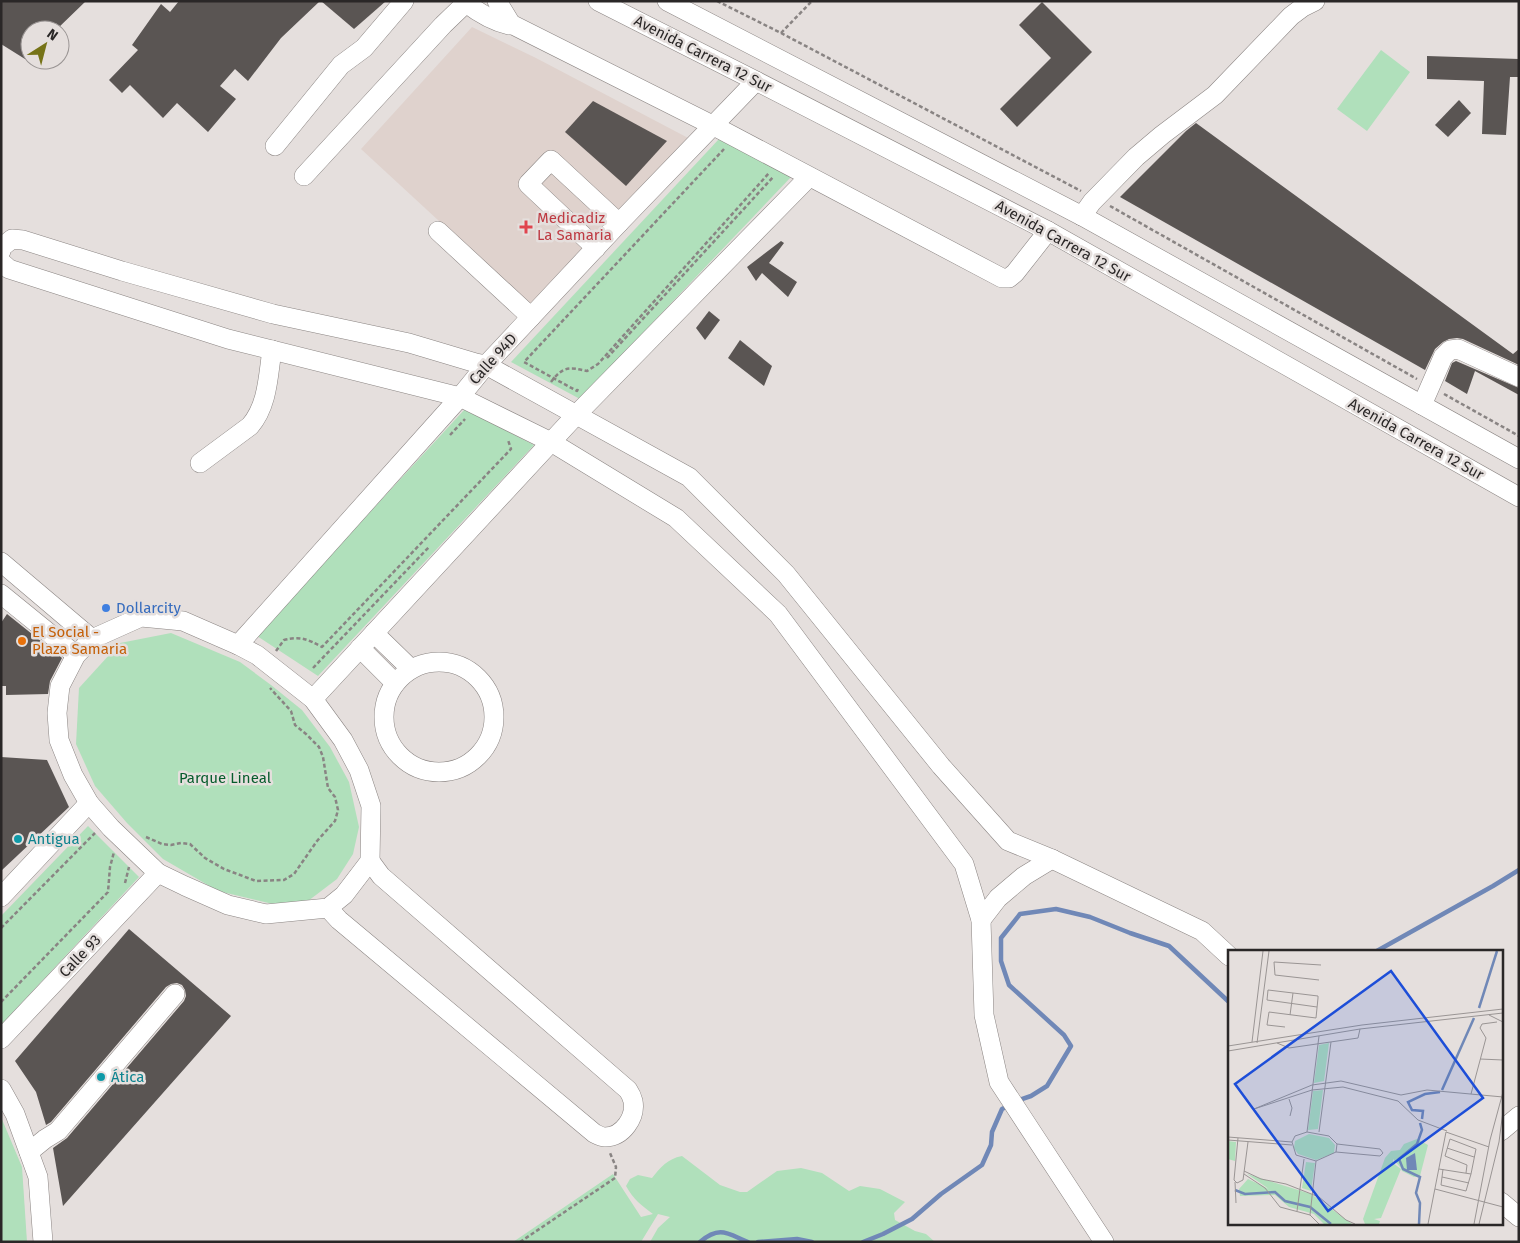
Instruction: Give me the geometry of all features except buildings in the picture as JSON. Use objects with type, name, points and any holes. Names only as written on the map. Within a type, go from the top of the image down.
[{"type":"street","points":[[275,146],[341,65],[364,48],[404,1]]},
{"type":"street","points":[[497,1],[511,24]]},
{"type":"street","name":"Avenida Carrera 12 Sur","points":[[598,1],[1048,231],[1519,497]]},
{"type":"street","name":"Avenida Carrera 12 Sur","points":[[667,1],[1082,216],[1519,459]]},
{"type":"street","points":[[1082,216],[1096,198],[1149,146],[1215,95],[1291,16],[1315,1]]},
{"type":"street","points":[[304,176],[436,32],[467,2],[496,22],[511,24],[714,126],[1002,278],[1009,278],[1015,273],[1048,231]]},
{"type":"street","name":"Calle 94D","points":[[238,645],[460,397],[486,365],[756,81]]},
{"type":"street","points":[[596,248],[528,184],[551,160],[619,223]]},
{"type":"street","points":[[313,699],[577,414],[809,177]]},
{"type":"street","points":[[438,231],[531,317]]},
{"type":"street","points":[[1,251],[2,247],[12,238],[23,240],[122,271],[273,314],[410,343],[486,365],[689,477],[786,574],[941,766],[1008,840],[1202,930],[1228,955]]},
{"type":"street","points":[[1,262],[9,269],[228,339],[460,397],[551,442],[676,518],[778,614],[964,864],[981,920],[984,1015],[999,1082],[1104,1242]]},
{"type":"street","points":[[110,301],[106,292],[108,283],[113,276],[122,271]]},
{"type":"street","points":[[200,463],[250,426],[256,418],[265,400],[272,350]]},
{"type":"street","points":[[1422,405],[1443,356],[1450,350],[1458,350],[1519,377]]},
{"type":"street","points":[[1,562],[92,639]]},
{"type":"street","points":[[1,594],[76,656]]},
{"type":"street","points":[[141,617],[183,621],[238,645],[257,655],[313,699],[343,740],[359,770],[371,806],[370,861],[344,895],[328,908],[266,914],[228,905],[158,873],[89,804],[59,740],[57,713],[60,686],[76,656],[92,639],[141,617]]},
{"type":"street","points":[[374,634],[411,669]]},
{"type":"street","points":[[360,648],[395,683]]},
{"type":"street","points":[[433,662],[456,665],[476,676],[490,695],[495,718],[490,741],[476,759],[456,770],[432,772],[410,765],[393,749],[384,727],[385,704],[395,683],[411,669],[433,662]]},
{"type":"street","points":[[1,897],[89,804]]},
{"type":"street","points":[[981,920],[998,898],[1024,876],[1052,859]]},
{"type":"street","points":[[328,908],[339,920],[594,1133],[603,1137],[611,1136],[623,1130],[630,1122],[633,1111],[633,1099],[628,1090],[381,876],[370,861]]},
{"type":"street","name":"Calle 93","points":[[1,1039],[158,873]]},
{"type":"street","points":[[29,1152],[58,1131],[176,994]]},
{"type":"street","points":[[1,1089],[15,1114],[38,1177],[43,1242]]},
{"type":"street","points":[[1502,1130],[1519,1116]]},
{"type":"street","points":[[1502,1203],[1519,1217]]},
{"type":"path","points":[[717,1],[782,33],[1096,198],[1519,436]]},
{"type":"path","points":[[782,33],[812,1]]},
{"type":"path","points":[[583,383],[577,391],[524,362],[726,147]]},
{"type":"path","points":[[553,379],[562,370],[572,368],[587,372],[598,364],[770,172]]},
{"type":"path","points":[[596,369],[775,174]]},
{"type":"path","points":[[449,436],[469,414]]},
{"type":"path","points":[[1,1002],[108,892],[110,867],[114,852],[136,832],[162,844],[190,844],[205,858],[224,870],[256,882],[284,880],[294,874],[317,841],[335,821],[338,810],[335,797],[328,788],[323,757],[319,747],[295,725],[291,711],[260,677],[284,640],[297,637],[307,639],[322,647],[511,449],[509,436]]},
{"type":"path","points":[[313,668],[430,546]]},
{"type":"path","points":[[1,928],[95,833]]},
{"type":"path","points":[[520,1242],[615,1178],[616,1167],[603,1137]]},
{"type":"shaded area","name":"Medicadiz La Samaria","points":[[472,27],[536,58],[692,140],[530,305],[361,149]]},
{"type":"green space","points":[[1381,50],[1410,72],[1367,131],[1337,109]]},
{"type":"green space","points":[[719,139],[791,177],[580,399],[511,362]]},
{"type":"green space","points":[[465,409],[534,445],[318,676],[254,634],[347,537]]},
{"type":"green space","name":"Parque Lineal","points":[[171,633],[240,662],[302,710],[330,747],[349,782],[359,827],[353,854],[337,879],[308,901],[277,905],[218,891],[163,859],[127,823],[95,786],[76,744],[79,688],[120,643]]},
{"type":"green space","points":[[88,826],[139,877],[1,1025],[1,916]]},
{"type":"green space","points":[[1,1117],[22,1167],[27,1242],[1,1242]]},
{"type":"green space","points":[[682,1156],[720,1185],[740,1192],[747,1192],[777,1171],[801,1168],[822,1173],[849,1191],[860,1186],[880,1189],[905,1202],[894,1213],[895,1220],[915,1231],[926,1234],[935,1242],[650,1242],[658,1228],[670,1217],[658,1214],[641,1242],[513,1242],[613,1174],[641,1217],[653,1214],[638,1202],[626,1186],[630,1179],[638,1175],[652,1178],[668,1161]]},
{"type":"waterway","points":[[1379,950],[1519,870]]},
{"type":"waterway","points":[[1016,1101],[1031,1096],[1047,1086],[1071,1046],[1064,1035],[1009,985],[1001,961],[1001,938],[1020,914],[1056,909],[1090,917],[1169,946],[1228,1001]]},
{"type":"waterway","points":[[863,1242],[912,1219],[941,1194],[982,1165],[991,1145],[992,1132],[1002,1109],[1010,1105]]},
{"type":"waterway","points":[[700,1242],[719,1232],[748,1242]]},
{"type":"waterway","points":[[758,1242],[797,1239],[812,1242]]},
{"type":"place","name":"Medicadiz La Samaria","points":[[526,227]]},
{"type":"place","name":"Dollarcity","points":[[106,608]]},
{"type":"place","name":"El Social - Plaza Samaria","points":[[22,641]]},
{"type":"place","name":"Antigua","points":[[18,839]]},
{"type":"place","name":"Ática","points":[[101,1077]]}]
